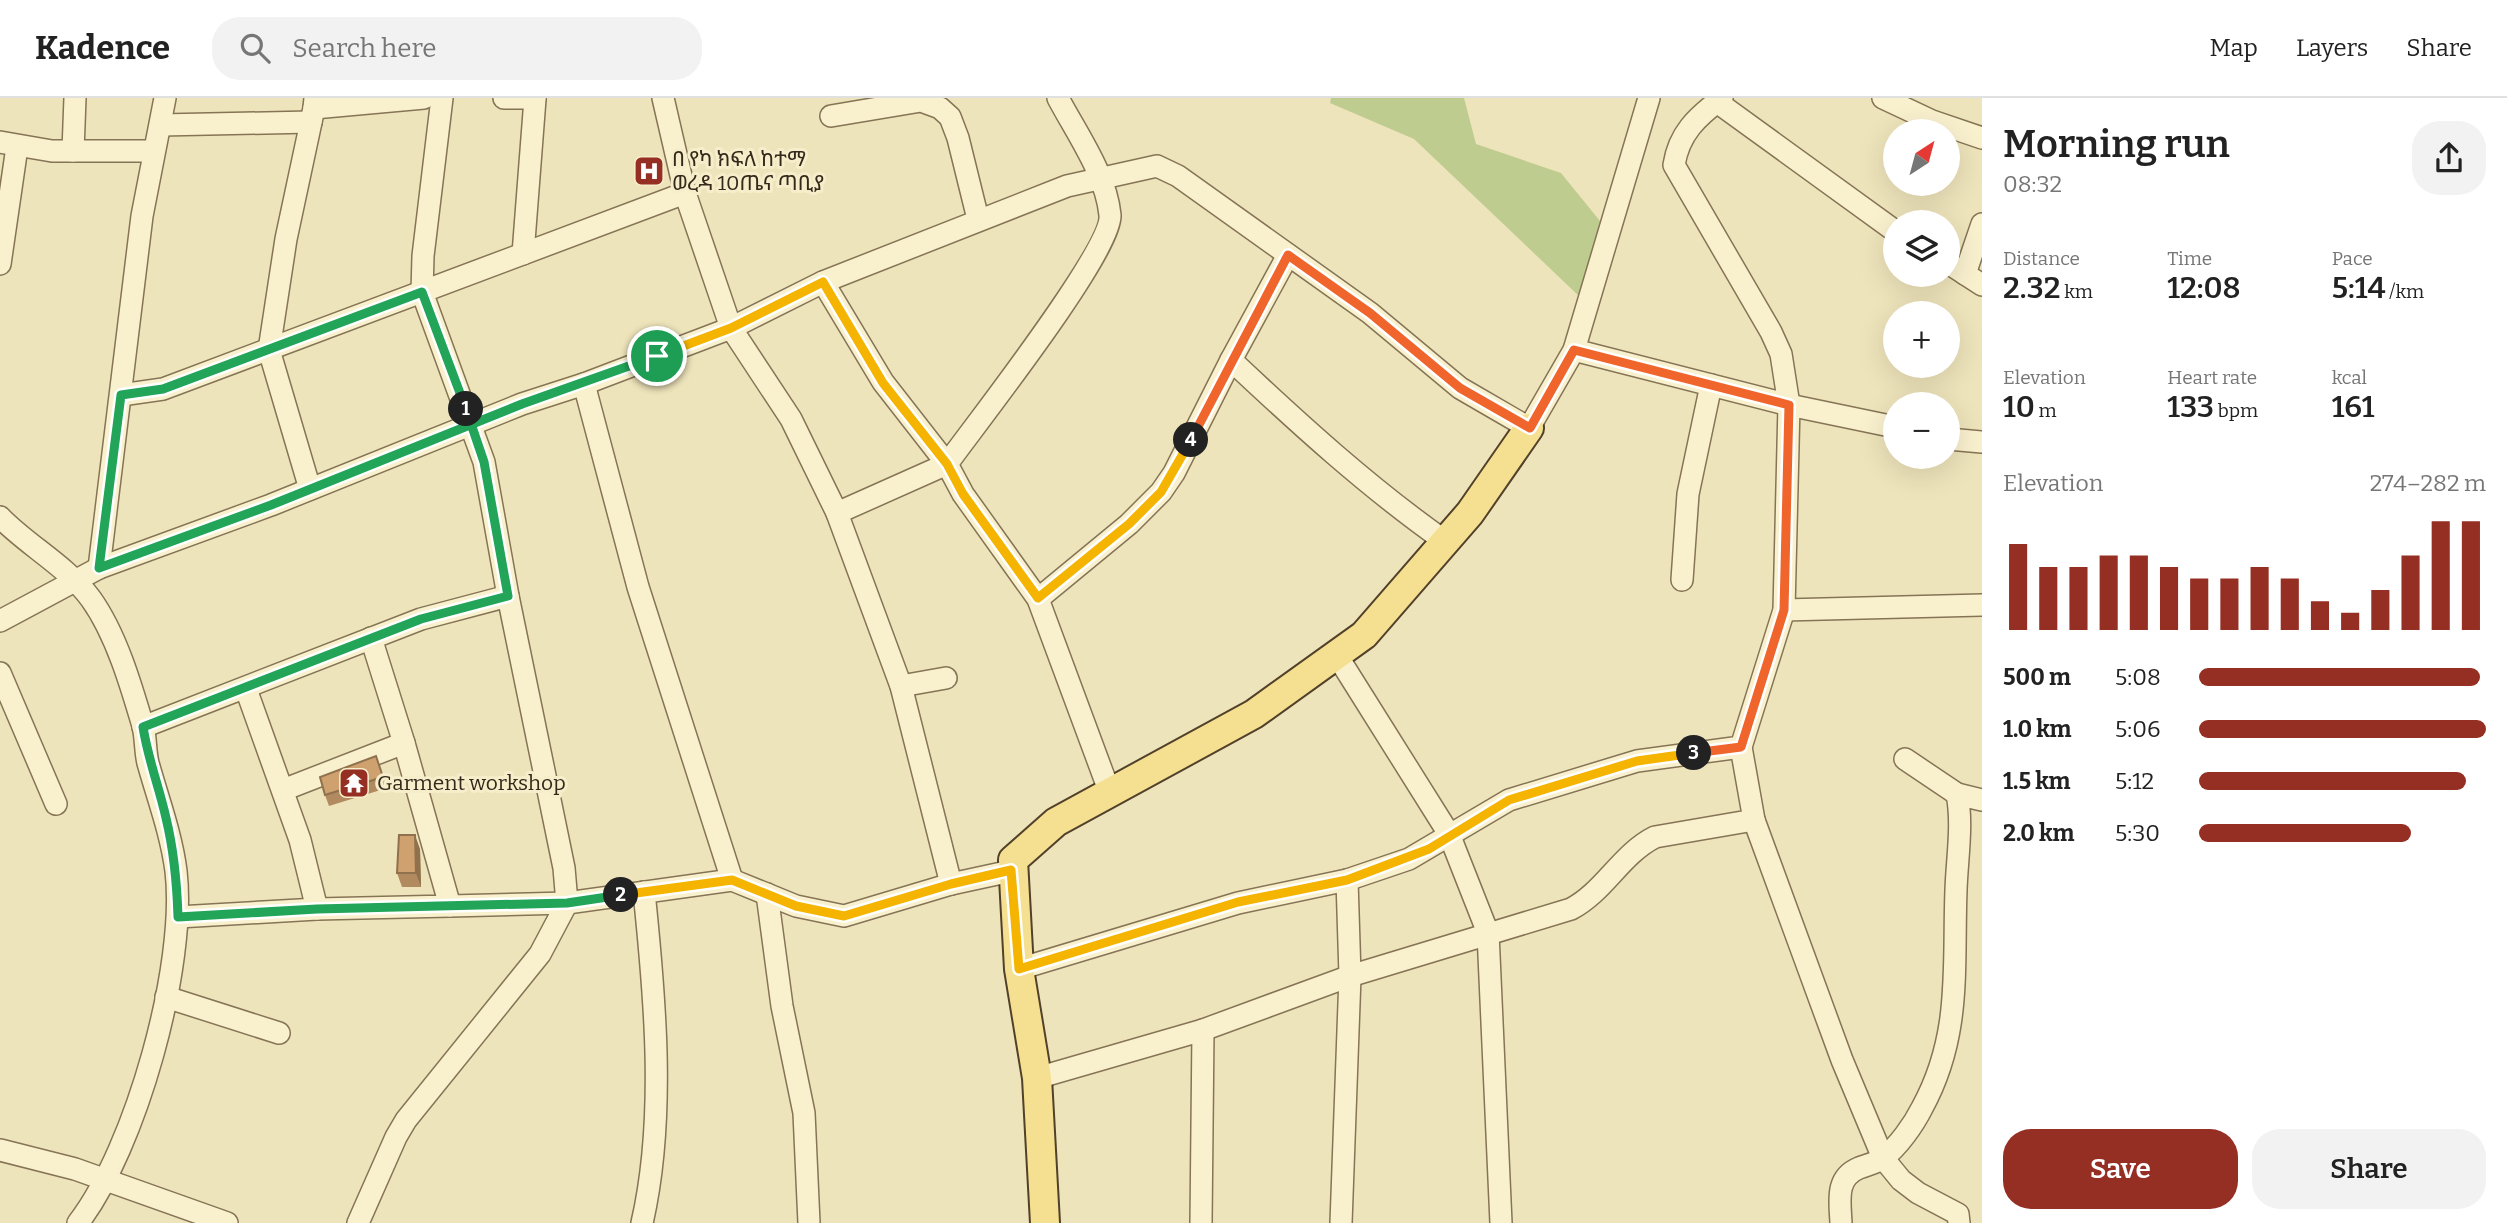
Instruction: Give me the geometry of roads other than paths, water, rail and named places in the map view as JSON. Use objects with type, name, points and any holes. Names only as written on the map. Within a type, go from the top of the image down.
[{"type":"main road","points":[[1045,1223],[1037,1078],[1019,969],[1011,870],[1013,860],[1056,822],[1254,714],[1364,635],[1446,542],[1530,428]]},
{"type":"street","points":[[73,150],[75,98]]},
{"type":"street","points":[[99,568],[142,216],[165,98]]},
{"type":"street","points":[[161,125],[424,98]]},
{"type":"street","points":[[358,1223],[406,1120],[540,954],[567,903],[564,868],[508,596],[484,462],[422,292],[423,256],[442,98]]},
{"type":"street","points":[[504,98],[535,98],[523,254]]},
{"type":"street","points":[[663,98],[685,193],[731,328],[791,419],[837,513],[901,686],[951,884]]},
{"type":"street","points":[[837,513],[947,464],[1068,297],[1103,242],[1110,216],[1101,180],[1058,98]]},
{"type":"street","points":[[0,621],[99,568],[310,489],[471,424],[731,328],[823,282],[978,219],[1067,186],[1101,180],[1138,168],[1157,166],[1178,176],[1370,313],[1460,388],[1530,428],[1574,350],[1649,98]]},
{"type":"street","points":[[1883,98],[1932,121],[1982,138]]},
{"type":"street","points":[[831,116],[921,100],[940,108],[950,117],[958,138],[978,219]]},
{"type":"street","points":[[1883,222],[1719,100],[1685,129],[1677,145],[1674,165],[1780,354],[1789,405],[1784,610],[1741,747],[1754,820],[1842,1060],[1883,1158],[1901,1180],[1918,1193],[1958,1219],[1978,1223]]},
{"type":"street","points":[[310,489],[269,350],[286,239],[314,109]]},
{"type":"street","points":[[0,264],[9,144],[73,150],[154,151]]},
{"type":"street","points":[[121,395],[163,389],[685,193]]},
{"type":"street","points":[[1965,274],[1982,224]]},
{"type":"street","points":[[1038,598],[1129,524],[1161,492],[1174,473],[1230,360],[1288,255]]},
{"type":"street","points":[[823,282],[883,383],[947,464],[963,494],[1038,598],[1110,793]]},
{"type":"street","points":[[1574,350],[1789,405],[1883,425]]},
{"type":"street","points":[[1230,360],[1344,462],[1407,515],[1446,542]]},
{"type":"street","points":[[584,384],[638,587],[732,880]]},
{"type":"street","points":[[1682,579],[1688,494],[1711,385]]},
{"type":"street","points":[[1960,440],[1982,442]]},
{"type":"street","points":[[2,522],[75,581],[107,625],[143,727],[148,761],[166,817],[176,871],[178,917],[166,997],[144,1080],[125,1142],[106,1182],[78,1223]]},
{"type":"street","points":[[143,727],[450,609],[508,596]]},
{"type":"street","points":[[1784,610],[1982,605]]},
{"type":"street","points":[[371,638],[450,906]]},
{"type":"street","points":[[1336,654],[1449,834],[1488,933],[1501,1223]]},
{"type":"street","points":[[0,673],[56,804]]},
{"type":"street","points":[[901,686],[946,678]]},
{"type":"street","points":[[246,689],[300,840],[317,909]]},
{"type":"street","points":[[283,790],[404,743]]},
{"type":"street","points":[[1019,969],[1238,902],[1347,880],[1409,859],[1509,800],[1637,761],[1741,747]]},
{"type":"street","points":[[1905,759],[1957,794],[1982,800]]},
{"type":"street","points":[[1841,1223],[1840,1191],[1843,1178],[1854,1170],[1883,1158],[1923,1107],[1953,1018],[1957,977],[1957,794]]},
{"type":"street","points":[[1037,1078],[1203,1030],[1350,976],[1584,902],[1641,844],[1655,837],[1754,820]]},
{"type":"street","points":[[178,917],[317,909],[567,903],[732,880],[827,915],[844,916],[951,884],[1011,870]]},
{"type":"street","points":[[1340,1223],[1350,976],[1347,880]]},
{"type":"street","points":[[642,1223],[652,1152],[655,1090],[653,973],[644,892]]},
{"type":"street","points":[[767,894],[782,1006],[804,1113],[809,1223]]},
{"type":"street","points":[[166,997],[279,1033]]},
{"type":"street","points":[[1201,1223],[1203,1030]]},
{"type":"street","points":[[0,1150],[75,1169],[227,1223]]},
{"type":"place","name":"በ የካ ክፍለ ከተማ ወረዳ 10ጤና ጣቢያ","points":[[649,171]]},
{"type":"place","name":"Garment workshop","points":[[354,783]]}]
